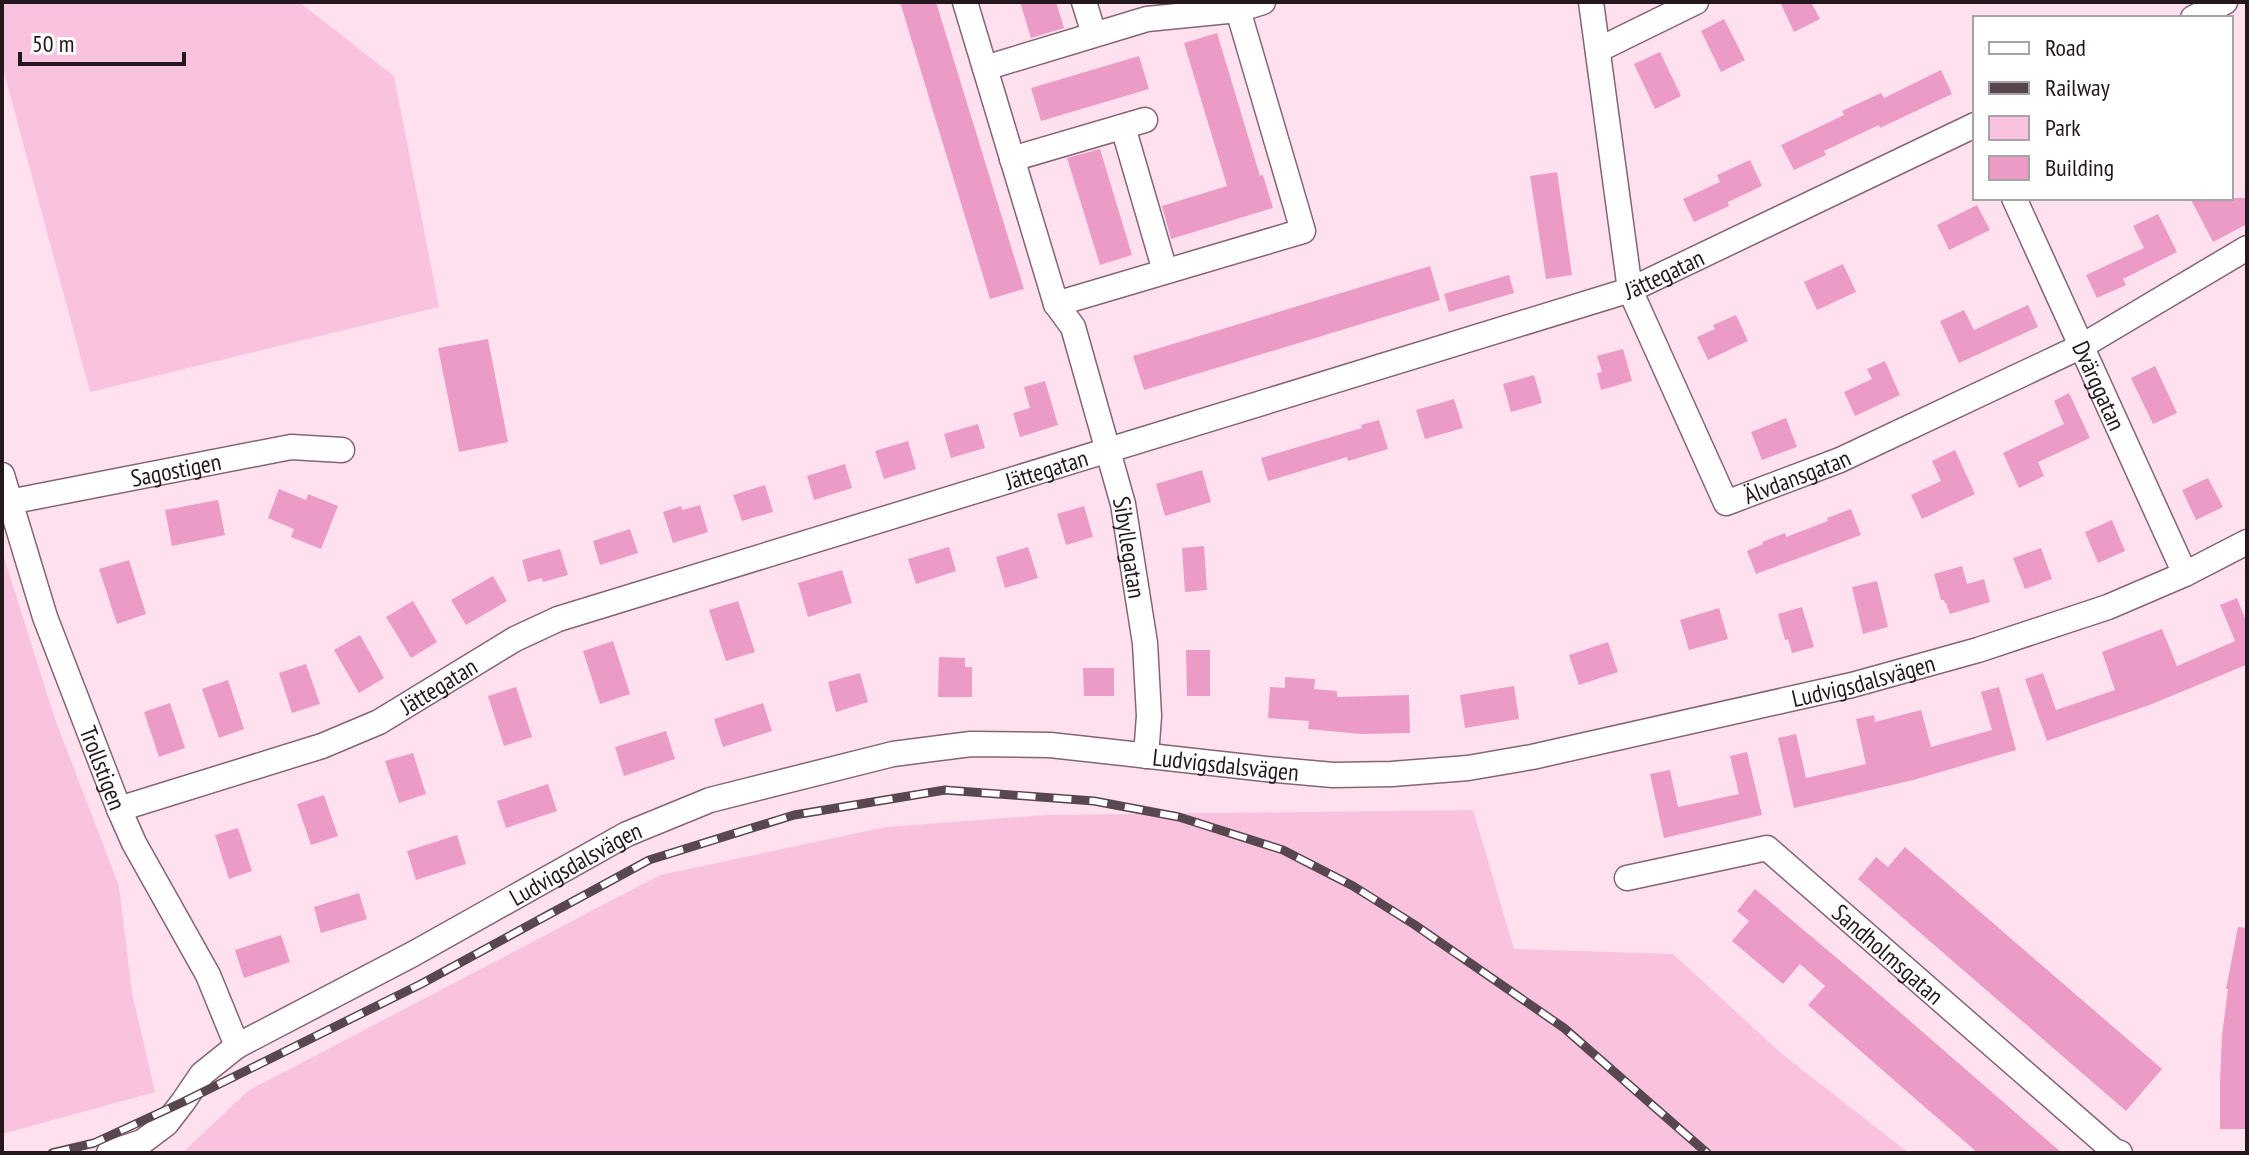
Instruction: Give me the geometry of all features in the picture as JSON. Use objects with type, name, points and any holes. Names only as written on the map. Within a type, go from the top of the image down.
[{"type":"street","name":"Sibyllegatan","points":[[965,2],[1056,304],[1073,327],[1123,504],[1145,643],[1149,716],[1146,756]]},
{"type":"street","points":[[1084,2],[1094,34]]},
{"type":"street","points":[[985,68],[1147,19],[1263,2]]},
{"type":"street","name":"Älvdansgatan","points":[[1591,2],[1630,290],[1726,503],[1840,460],[2082,346],[2247,248]]},
{"type":"street","points":[[1598,50],[1696,2]]},
{"type":"street","points":[[2197,16],[2225,2]]},
{"type":"street","points":[[1056,304],[1303,231],[1237,6]]},
{"type":"street","points":[[1012,159],[1134,124],[1165,271]]},
{"type":"street","name":"Jättegatan","points":[[119,809],[322,746],[379,722],[515,639],[558,619],[1630,290],[1973,126]]},
{"type":"street","name":"Dvärggatan","points":[[2015,200],[2185,574]]},
{"type":"street","name":"Sagostigen","points":[[9,502],[291,447],[342,450]]},
{"type":"street","name":"Trollstigen","points":[[2,475],[45,617],[119,809],[134,843],[208,975],[237,1046]]},
{"type":"street","name":"Ludvigsdalsvägen","points":[[109,1153],[142,1142],[166,1124],[202,1074],[237,1046],[413,954],[627,834],[710,800],[893,754],[971,744],[1050,745],[1333,775],[1468,768],[1532,757],[1852,685],[1978,650],[2108,607],[2185,574],[2247,542]]},
{"type":"street","name":"Sandholmsgatan","points":[[1627,878],[1767,848],[2114,1151],[2120,1153]]},
{"type":"green space","points":[[2,2],[299,2],[394,76],[439,307],[90,392],[2,65]]},
{"type":"green space","points":[[2,551],[55,719],[119,886],[132,993],[155,1092],[2,1134]]},
{"type":"green space","points":[[1473,810],[1514,949],[1673,954],[1782,1054],[1909,1153],[182,1153],[248,1091],[660,875],[886,827],[1046,815]]},
{"type":"building","points":[[900,2],[936,2],[1024,289],[990,299]]},
{"type":"building","points":[[1020,2],[1056,2],[1064,28],[1031,38]]},
{"type":"building","points":[[1780,2],[1811,2],[1820,19],[1794,32]]},
{"type":"building","points":[[1724,19],[1745,60],[1721,72],[1701,31]]},
{"type":"building","points":[[1217,33],[1260,176],[1263,175],[1273,208],[1171,239],[1162,206],[1227,186],[1184,43]]},
{"type":"building","points":[[1660,52],[1681,96],[1655,109],[1634,64]]},
{"type":"building","points":[[1139,56],[1149,89],[1041,121],[1031,88]]},
{"type":"building","points":[[1941,70],[1952,94],[1824,151],[1826,155],[1794,170],[1781,145],[1844,115],[1842,111],[1881,93],[1884,98]]},
{"type":"building","points":[[1100,149],[1132,255],[1100,265],[1067,158]]},
{"type":"building","points":[[1750,160],[1762,186],[1694,222],[1683,199],[1720,182],[1717,175]]},
{"type":"building","points":[[1557,172],[1572,275],[1546,279],[1530,176]]},
{"type":"building","points":[[2247,198],[2247,224],[2213,242],[2191,200]]},
{"type":"building","points":[[1977,205],[1990,230],[1949,250],[1937,225]]},
{"type":"building","points":[[2158,214],[2177,252],[2123,279],[2126,285],[2097,298],[2086,275],[2144,248],[2133,226]]},
{"type":"building","points":[[1843,264],[1856,292],[1817,310],[1804,282]]},
{"type":"building","points":[[1430,266],[1440,300],[1144,390],[1133,356]]},
{"type":"building","points":[[1509,275],[1514,293],[1449,312],[1444,294]]},
{"type":"building","points":[[2028,305],[2038,327],[1959,363],[1940,321],[1964,310],[1974,330]]},
{"type":"building","points":[[1736,315],[1748,341],[1708,360],[1697,337],[1715,329],[1713,325]]},
{"type":"building","points":[[488,339],[508,442],[459,452],[438,348]]},
{"type":"building","points":[[1623,349],[1632,381],[1601,390],[1597,373],[1602,372],[1597,356]]},
{"type":"building","points":[[1885,361],[1900,395],[1855,416],[1844,392],[1872,379],[1867,369]]},
{"type":"building","points":[[2155,366],[2177,413],[2153,424],[2131,378]]},
{"type":"building","points":[[1534,375],[1542,403],[1511,412],[1503,384]]},
{"type":"building","points":[[1045,381],[1058,425],[1020,437],[1013,413],[1030,408],[1024,387]]},
{"type":"building","points":[[2069,393],[2090,438],[2038,462],[2044,476],[2019,488],[2003,453],[2064,424],[2054,401]]},
{"type":"building","points":[[1454,399],[1463,428],[1425,439],[1416,410]]},
{"type":"building","points":[[1786,418],[1797,447],[1762,460],[1751,432]]},
{"type":"building","points":[[1379,420],[1388,449],[1348,461],[1347,457],[1268,481],[1261,458],[1362,428],[1361,425]]},
{"type":"building","points":[[978,424],[985,448],[951,458],[944,434]]},
{"type":"building","points":[[908,441],[916,469],[884,479],[875,451]]},
{"type":"building","points":[[1955,450],[1975,494],[1922,519],[1911,495],[1941,481],[1932,461]]},
{"type":"building","points":[[845,464],[852,488],[814,500],[807,476]]},
{"type":"building","points":[[1202,470],[1211,502],[1165,516],[1156,484]]},
{"type":"building","points":[[2208,478],[2223,507],[2196,520],[2182,490]]},
{"type":"building","points":[[765,485],[773,512],[742,521],[733,495]]},
{"type":"building","points":[[279,489],[306,500],[308,494],[338,506],[321,549],[291,537],[294,529],[268,518]]},
{"type":"building","points":[[218,500],[225,535],[172,546],[165,510]]},
{"type":"building","points":[[700,505],[708,532],[673,543],[663,512],[681,506],[682,510]]},
{"type":"building","points":[[1084,506],[1093,537],[1066,545],[1057,514]]},
{"type":"building","points":[[1851,509],[1861,535],[1756,574],[1747,551],[1762,542],[1785,533],[1786,537]]},
{"type":"building","points":[[2112,520],[2125,551],[2098,563],[2085,532]]},
{"type":"building","points":[[630,529],[638,553],[600,565],[593,541]]},
{"type":"building","points":[[1204,546],[1207,590],[1185,592],[1182,548]]},
{"type":"building","points":[[949,547],[956,571],[916,584],[908,559]]},
{"type":"building","points":[[1028,547],[1038,578],[1005,588],[996,557]]},
{"type":"building","points":[[2041,548],[2052,579],[2025,589],[2013,558]]},
{"type":"building","points":[[560,549],[568,575],[543,582],[542,578],[528,582],[522,560]]},
{"type":"building","points":[[129,560],[146,614],[117,624],[99,569]]},
{"type":"building","points":[[1962,566],[1967,584],[1984,579],[1990,602],[1950,614],[1946,603],[1941,600],[1934,574]]},
{"type":"building","points":[[842,570],[852,603],[808,617],[798,583]]},
{"type":"building","points":[[493,576],[507,601],[466,625],[451,600]]},
{"type":"building","points":[[1877,581],[1888,627],[1863,634],[1852,587]]},
{"type":"building","points":[[2237,598],[2247,623],[2247,668],[2246,665],[2152,704],[2047,741],[2025,679],[2043,673],[2056,710],[2115,690],[2102,652],[2162,629],[2177,666],[2235,641],[2220,605]]},
{"type":"building","points":[[413,601],[437,642],[411,658],[386,617]]},
{"type":"building","points":[[738,601],[755,652],[726,661],[709,610]]},
{"type":"building","points":[[1802,607],[1814,647],[1792,653],[1778,614]]},
{"type":"building","points":[[1719,608],[1728,639],[1689,650],[1680,620]]},
{"type":"building","points":[[360,635],[384,678],[359,693],[334,650]]},
{"type":"building","points":[[613,641],[630,694],[600,704],[583,651]]},
{"type":"building","points":[[1608,642],[1618,672],[1579,685],[1569,655]]},
{"type":"building","points":[[1186,650],[1210,650],[1210,696],[1187,696]]},
{"type":"building","points":[[939,657],[965,658],[965,667],[972,667],[972,697],[938,697]]},
{"type":"building","points":[[306,664],[320,704],[292,713],[279,673]]},
{"type":"building","points":[[1083,668],[1114,668],[1114,696],[1084,696]]},
{"type":"building","points":[[860,673],[868,702],[836,712],[828,682]]},
{"type":"building","points":[[1285,677],[1315,679],[1314,689],[1337,691],[1337,697],[1409,695],[1410,733],[1361,734],[1308,729],[1309,721],[1268,718],[1270,687],[1285,688]]},
{"type":"building","points":[[228,680],[244,729],[219,738],[202,689]]},
{"type":"building","points":[[1514,686],[1519,719],[1465,728],[1460,695]]},
{"type":"building","points":[[516,687],[532,737],[504,746],[488,696]]},
{"type":"building","points":[[1999,687],[2016,750],[1913,780],[1794,808],[1778,738],[1796,734],[1806,778],[1837,771],[1866,764],[1856,719],[1874,715],[1875,722],[1921,710],[1931,747],[1992,730],[1981,692]]},
{"type":"building","points":[[170,703],[185,748],[159,757],[144,712]]},
{"type":"building","points":[[763,703],[772,731],[723,747],[714,719]]},
{"type":"building","points":[[666,731],[675,759],[624,776],[615,747]]},
{"type":"building","points":[[1747,752],[1762,815],[1664,838],[1650,774],[1670,770],[1678,807],[1739,794],[1730,756]]},
{"type":"building","points":[[413,753],[426,794],[399,803],[385,761]]},
{"type":"building","points":[[548,784],[557,811],[506,828],[497,801]]},
{"type":"building","points":[[324,795],[338,836],[311,845],[297,804]]},
{"type":"building","points":[[238,828],[252,871],[229,879],[215,835]]},
{"type":"building","points":[[457,835],[466,864],[416,880],[407,851]]},
{"type":"building","points":[[1905,847],[2162,1069],[2126,1111],[1858,879],[1876,857],[1888,867]]},
{"type":"building","points":[[1755,889],[2062,1153],[1978,1153],[1808,1005],[1825,986],[1800,964],[1783,984],[1732,941],[1749,921],[1737,911]]},
{"type":"building","points":[[359,893],[367,919],[321,933],[314,907]]},
{"type":"building","points":[[2238,927],[2247,928],[2247,1129],[2220,1129],[2226,989]]},
{"type":"building","points":[[281,935],[290,962],[244,978],[235,950]]},
{"type":"railway","points":[[52,1153],[94,1143],[183,1102],[421,984],[649,860],[794,815],[945,790],[1094,801],[1179,817],[1283,850],[1353,886],[1415,925],[1564,1028],[1707,1153]]}]
